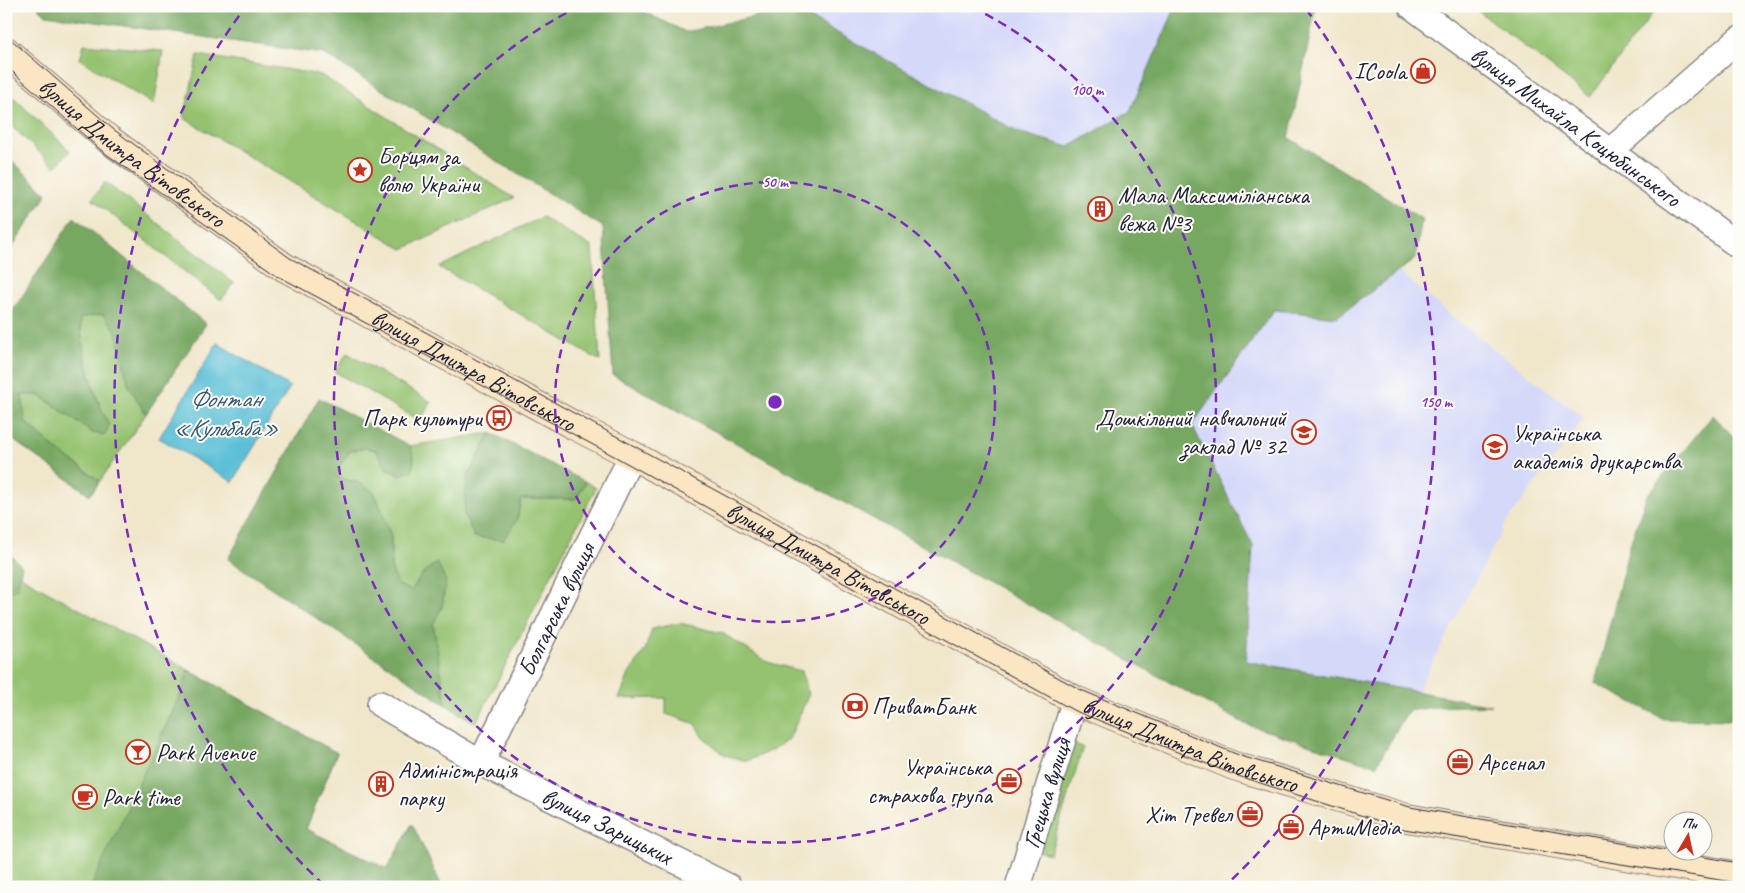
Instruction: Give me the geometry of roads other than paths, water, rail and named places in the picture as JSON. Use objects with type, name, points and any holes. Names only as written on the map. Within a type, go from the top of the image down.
[{"type":"main road","name":"вулиця Дмитра Вітовського","points":[[6,51],[108,139],[284,267],[575,426],[632,454],[1075,700],[1234,766],[1407,818],[1739,876]]},
{"type":"street","name":"вулиця Михайла Коцюбинського","points":[[1411,6],[1739,246]]},
{"type":"street","points":[[1609,152],[1739,39]]},
{"type":"street","name":"Болгарська вулиця","points":[[481,763],[632,454]]},
{"type":"street","name":"Грецька вулиця","points":[[1018,887],[1075,700]]},
{"type":"street","name":"вулиця Зарицьких","points":[[380,704],[481,763],[729,887]]},
{"type":"water","name":"Фонтан «Кульбаба»","points":[[217,343],[290,387],[233,482],[159,438]]},
{"type":"tram line","points":[[6,35],[113,129],[290,258],[1081,690],[1241,756],[1410,807],[1739,863]]},
{"type":"tram line","points":[[6,66],[102,151],[278,276],[612,455],[1073,710],[1232,774],[1404,829],[1739,883]]},
{"type":"place","name":"ICoola","points":[[1423,71]]},
{"type":"place","name":"Борцям за волю України","points":[[360,170]]},
{"type":"place","name":"Мала Максиміліанська вежа №3","points":[[1100,209]]},
{"type":"place","name":"Парк культури","points":[[499,418]]},
{"type":"place","name":"Дошкільний навчальний заклад № 32","points":[[1304,432]]},
{"type":"place","name":"Українська академія друкарства","points":[[1495,447]]},
{"type":"place","name":"ПриватБанк","points":[[855,706]]},
{"type":"place","name":"Park Avenue","points":[[138,752]]},
{"type":"place","name":"Арсенал","points":[[1460,762]]},
{"type":"place","name":"Українська страхова група","points":[[1009,781]]},
{"type":"place","name":"Адміністрація парку","points":[[381,784]]},
{"type":"place","name":"Park time","points":[[85,797]]},
{"type":"place","name":"Хіт Тревел","points":[[1250,814]]},
{"type":"place","name":"АртиМедіа","points":[[1291,827]]}]
